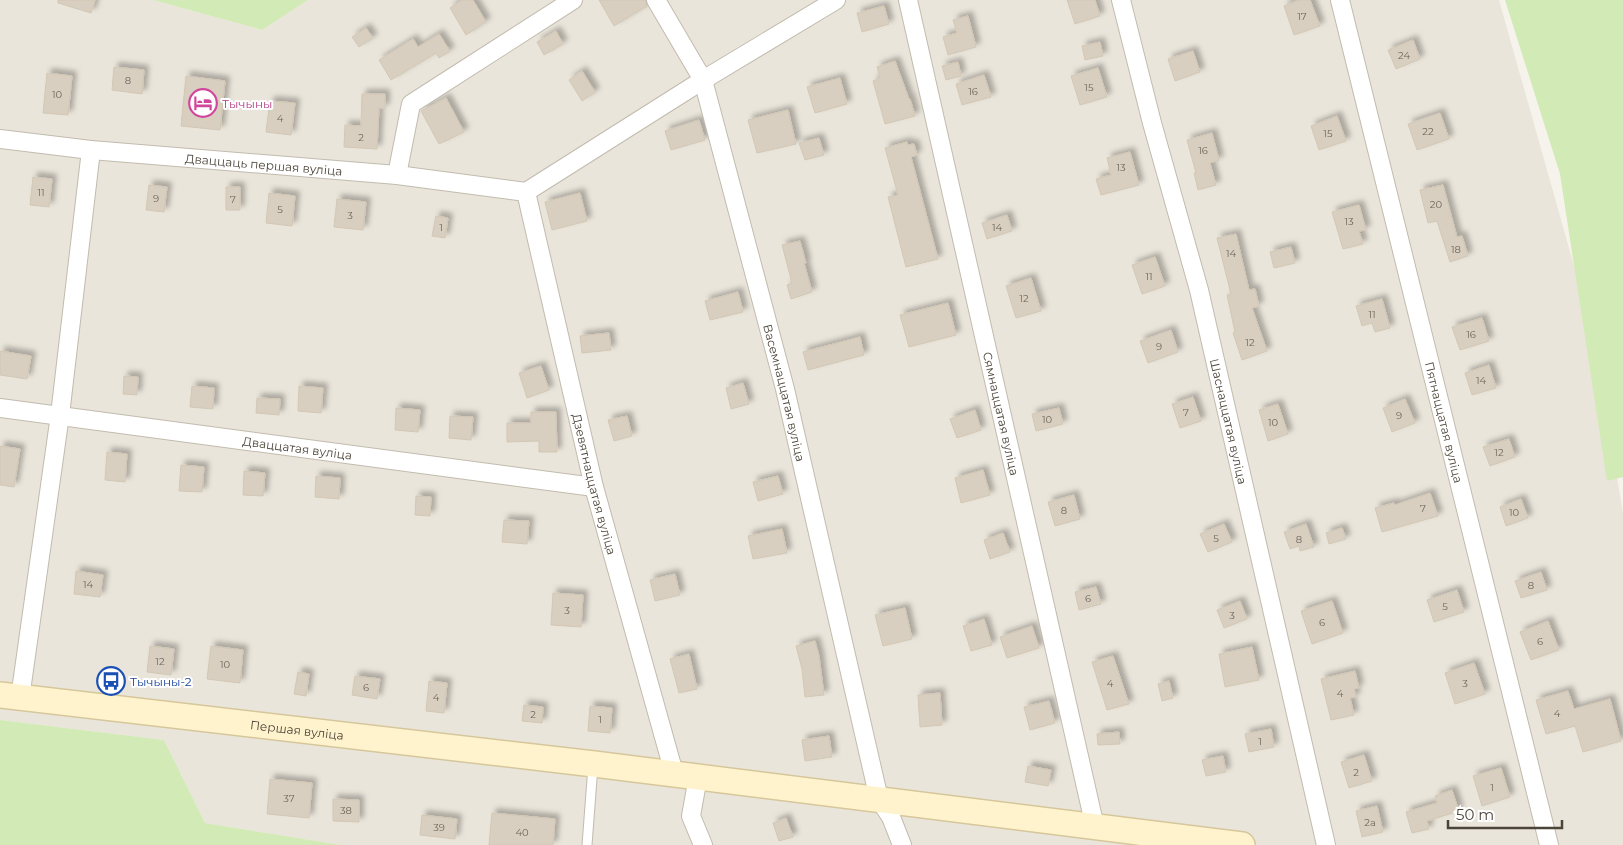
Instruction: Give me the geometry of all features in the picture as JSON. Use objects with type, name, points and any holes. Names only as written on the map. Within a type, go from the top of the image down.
[{"type":"main road","name":"Першая вуліца","points":[[10,696],[674,773],[1094,828],[1242,845]]},
{"type":"street","points":[[397,175],[410,104],[573,0]]},
{"type":"street","name":"Васемнаццатая вуліца","points":[[656,0],[704,80],[784,389],[879,799],[891,817],[902,845]]},
{"type":"street","points":[[526,192],[836,0]]},
{"type":"street","name":"Сямнаццатая вуліца","points":[[908,0],[1094,828]]},
{"type":"street","name":"Шаснаццатая вуліца","points":[[1121,0],[1152,123],[1199,290],[1326,845]]},
{"type":"street","name":"Пятнаццатая вуліца","points":[[1340,0],[1549,845]]},
{"type":"street","name":"Дваццаць першая вуліца","points":[[0,139],[91,150],[397,175],[526,192]]},
{"type":"street","points":[[10,696],[60,415],[91,150]]},
{"type":"street","name":"Дзевятнаццатая вуліца","points":[[526,192],[594,487],[674,773]]},
{"type":"street","name":"Дваццатая вуліца","points":[[0,408],[594,487]]},
{"type":"street","points":[[698,777],[691,816],[703,845]]},
{"type":"lane","points":[[586,845],[594,764]]},
{"type":"shaded area","points":[[0,0],[153,0],[262,30],[308,0],[1499,0],[1593,333],[1623,513],[1623,845],[341,845],[205,823],[164,740],[0,720]]},
{"type":"green space","points":[[153,0],[308,0],[262,30]]},
{"type":"green space","points":[[1505,0],[1623,0],[1623,477],[1607,481],[1560,174]]},
{"type":"green space","points":[[0,720],[164,740],[205,823],[341,845],[0,845]]},
{"type":"building","points":[[58,0],[95,0],[91,13],[58,3]]},
{"type":"building","points":[[462,0],[473,0],[486,22],[466,35],[450,8]]},
{"type":"building","points":[[599,0],[645,0],[647,6],[614,26]]},
{"type":"building","points":[[1067,0],[1095,0],[1100,16],[1075,24]]},
{"type":"building","points":[[1299,0],[1310,0],[1320,26],[1294,35],[1284,6]]},
{"type":"building","points":[[884,6],[889,24],[862,32],[857,13]]},
{"type":"building","points":[[968,16],[976,47],[948,55],[943,37],[957,33],[953,20]]},
{"type":"building","points":[[366,28],[373,38],[359,47],[352,37]]},
{"type":"building","points":[[556,31],[563,44],[544,55],[537,42]]},
{"type":"building","points":[[439,34],[450,51],[439,58],[436,53],[391,80],[379,60],[413,39],[418,47]]},
{"type":"building","points":[[1413,40],[1420,59],[1396,69],[1388,50]]},
{"type":"building","points":[[1100,42],[1103,56],[1085,60],[1082,46]]},
{"type":"building","points":[[1193,51],[1200,72],[1175,81],[1168,59]]},
{"type":"building","points":[[895,61],[915,116],[885,124],[873,81],[880,78],[877,67]]},
{"type":"building","points":[[958,62],[961,76],[946,80],[942,66]]},
{"type":"building","points":[[114,67],[144,70],[142,94],[112,90]]},
{"type":"building","points":[[1098,68],[1107,97],[1080,105],[1071,76]]},
{"type":"building","points":[[582,71],[595,92],[582,101],[569,80]]},
{"type":"building","points":[[47,73],[72,76],[68,115],[43,113]]},
{"type":"building","points":[[984,75],[991,97],[962,105],[956,84]]},
{"type":"building","name":"Тычыны","points":[[186,76],[225,81],[220,130],[181,126]]},
{"type":"building","points":[[840,78],[847,104],[815,113],[807,87]]},
{"type":"building","points":[[362,94],[385,94],[385,108],[379,108],[377,149],[344,147],[345,125],[361,126]]},
{"type":"building","points":[[446,98],[464,132],[439,144],[421,111]]},
{"type":"building","points":[[270,101],[295,103],[291,135],[266,132]]},
{"type":"building","points":[[788,110],[796,144],[757,153],[748,120]]},
{"type":"building","points":[[1440,113],[1449,139],[1417,150],[1408,124]]},
{"type":"building","points":[[1337,116],[1346,141],[1319,150],[1311,126]]},
{"type":"building","points":[[699,120],[705,140],[671,150],[665,131]]},
{"type":"building","points":[[1212,133],[1219,160],[1210,163],[1216,185],[1198,190],[1194,173],[1196,173],[1187,140]]},
{"type":"building","points":[[819,138],[824,155],[805,160],[799,143]]},
{"type":"building","points":[[907,142],[908,145],[914,144],[917,155],[911,157],[938,259],[906,267],[888,197],[898,195],[885,148]]},
{"type":"building","points":[[1130,152],[1139,185],[1101,195],[1096,179],[1111,175],[1107,158]]},
{"type":"building","points":[[33,177],[52,179],[49,207],[30,205]]},
{"type":"building","points":[[149,185],[167,187],[164,212],[146,210]]},
{"type":"building","points":[[1443,185],[1457,237],[1462,236],[1468,256],[1450,262],[1437,221],[1428,223],[1420,190]]},
{"type":"building","points":[[226,187],[240,187],[240,210],[226,210]]},
{"type":"building","points":[[269,193],[295,196],[292,226],[266,223]]},
{"type":"building","points":[[580,193],[587,221],[552,230],[545,202]]},
{"type":"building","points":[[337,199],[366,202],[363,230],[334,227]]},
{"type":"building","points":[[1359,205],[1366,230],[1359,231],[1363,244],[1343,249],[1332,212]]},
{"type":"building","points":[[1007,215],[1012,231],[987,239],[982,223]]},
{"type":"building","points":[[436,216],[448,218],[445,238],[432,236]]},
{"type":"building","points":[[1236,234],[1249,290],[1255,289],[1259,306],[1252,308],[1267,351],[1242,360],[1233,333],[1235,332],[1227,295],[1231,294],[1217,238]]},
{"type":"building","points":[[800,241],[812,292],[791,299],[787,285],[792,283],[782,245]]},
{"type":"building","points":[[1291,247],[1295,263],[1274,268],[1270,252]]},
{"type":"building","points":[[1155,257],[1165,286],[1142,294],[1132,265]]},
{"type":"building","points":[[1031,278],[1041,311],[1016,318],[1006,286]]},
{"type":"building","points":[[738,292],[743,312],[710,320],[705,301]]},
{"type":"building","points":[[1382,299],[1390,328],[1375,332],[1372,323],[1362,326],[1356,306]]},
{"type":"building","points":[[948,303],[956,335],[909,347],[900,315]]},
{"type":"building","points":[[1482,318],[1489,341],[1460,350],[1452,327]]},
{"type":"building","points":[[1171,330],[1178,352],[1148,363],[1140,341]]},
{"type":"building","points":[[609,333],[611,350],[582,353],[580,336]]},
{"type":"building","points":[[860,337],[864,355],[808,370],[803,352]]},
{"type":"building","points":[[0,351],[31,356],[27,379],[0,375]]},
{"type":"building","points":[[1489,365],[1496,388],[1472,395],[1465,373]]},
{"type":"building","points":[[541,366],[549,390],[527,398],[519,373]]},
{"type":"building","points":[[124,376],[138,377],[137,395],[123,394]]},
{"type":"building","points":[[743,383],[749,404],[731,409],[726,388]]},
{"type":"building","points":[[192,386],[214,388],[213,409],[190,407]]},
{"type":"building","points":[[299,386],[323,388],[321,413],[298,411]]},
{"type":"building","points":[[1193,397],[1201,421],[1180,428],[1172,404]]},
{"type":"building","points":[[257,398],[280,399],[279,415],[256,413]]},
{"type":"building","points":[[1405,399],[1415,423],[1392,432],[1383,408]]},
{"type":"building","points":[[1278,404],[1288,434],[1268,441],[1259,410]]},
{"type":"building","points":[[396,408],[420,410],[418,432],[395,430]]},
{"type":"building","points":[[1059,408],[1063,424],[1036,431],[1032,414]]},
{"type":"building","points":[[975,410],[981,430],[957,438],[950,419]]},
{"type":"building","points":[[531,412],[556,412],[557,452],[539,452],[539,441],[507,442],[507,423],[531,423]]},
{"type":"building","points":[[450,416],[473,417],[471,440],[449,438]]},
{"type":"building","points":[[627,416],[632,436],[614,441],[608,420]]},
{"type":"building","points":[[1509,439],[1515,457],[1490,466],[1483,447]]},
{"type":"building","points":[[0,446],[20,449],[14,487],[0,485]]},
{"type":"building","points":[[107,452],[127,454],[125,482],[105,480]]},
{"type":"building","points":[[181,465],[204,467],[202,492],[179,491]]},
{"type":"building","points":[[983,470],[990,495],[961,503],[955,478]]},
{"type":"building","points":[[244,471],[265,473],[263,496],[243,495]]},
{"type":"building","points":[[316,476],[340,478],[339,499],[315,497]]},
{"type":"building","points":[[778,476],[783,494],[758,501],[753,482]]},
{"type":"building","points":[[1430,493],[1438,516],[1382,532],[1375,508],[1394,503],[1395,505]]},
{"type":"building","points":[[1074,495],[1080,519],[1055,526],[1048,502]]},
{"type":"building","points":[[416,496],[431,497],[430,516],[415,515]]},
{"type":"building","points":[[1521,499],[1528,518],[1506,526],[1500,507]]},
{"type":"building","points":[[504,520],[529,521],[527,544],[502,542]]},
{"type":"building","points":[[1224,524],[1232,542],[1208,552],[1200,534]]},
{"type":"building","points":[[1306,524],[1314,547],[1300,551],[1299,546],[1290,549],[1284,532]]},
{"type":"building","points":[[1342,528],[1346,539],[1329,544],[1326,533]]},
{"type":"building","points":[[782,529],[787,553],[753,559],[748,536]]},
{"type":"building","points":[[1003,533],[1010,552],[990,559],[984,540]]},
{"type":"building","points":[[76,571],[103,575],[100,597],[74,594]]},
{"type":"building","points":[[1541,572],[1547,590],[1521,598],[1515,581]]},
{"type":"building","points":[[675,574],[680,595],[655,601],[650,580]]},
{"type":"building","points":[[1096,587],[1101,604],[1079,610],[1075,592]]},
{"type":"building","points":[[1457,590],[1464,612],[1434,622],[1427,600]]},
{"type":"building","points":[[553,593],[583,595],[581,627],[551,625]]},
{"type":"building","points":[[1240,601],[1247,619],[1224,628],[1217,610]]},
{"type":"building","points":[[1332,601],[1343,633],[1312,644],[1301,611]]},
{"type":"building","points":[[905,608],[912,639],[883,646],[875,615]]},
{"type":"building","points":[[984,619],[992,645],[971,651],[963,626]]},
{"type":"building","points":[[1548,621],[1559,650],[1531,660],[1520,632]]},
{"type":"building","points":[[1032,626],[1039,648],[1007,658],[1000,637]]},
{"type":"building","points":[[815,641],[824,695],[805,697],[802,669],[796,646]]},
{"type":"building","points":[[150,646],[174,649],[171,675],[147,672]]},
{"type":"building","points":[[211,646],[243,650],[240,683],[207,679]]},
{"type":"building","points":[[1252,647],[1259,680],[1225,687],[1219,654]]},
{"type":"building","points":[[689,654],[697,689],[679,693],[670,659]]},
{"type":"building","points":[[1113,656],[1129,704],[1107,710],[1092,662]]},
{"type":"building","points":[[1474,663],[1485,694],[1455,704],[1445,673]]},
{"type":"building","points":[[1355,671],[1359,688],[1354,689],[1356,697],[1350,698],[1354,715],[1331,720],[1321,679]]},
{"type":"building","points":[[298,672],[309,674],[306,696],[294,694]]},
{"type":"building","points":[[355,676],[380,679],[377,699],[352,695]]},
{"type":"building","points":[[429,681],[447,683],[444,713],[426,711]]},
{"type":"building","points":[[1169,681],[1173,698],[1162,701],[1158,684]]},
{"type":"building","points":[[1568,691],[1574,709],[1610,699],[1621,741],[1583,752],[1575,726],[1546,734],[1536,700]]},
{"type":"building","points":[[940,693],[942,725],[920,727],[918,695]]},
{"type":"building","points":[[1049,701],[1055,723],[1030,730],[1024,707]]},
{"type":"building","points":[[524,705],[543,707],[542,723],[522,721]]},
{"type":"building","points":[[590,706],[612,708],[610,733],[588,731]]},
{"type":"building","points":[[1271,729],[1274,747],[1249,752],[1245,734]]},
{"type":"building","points":[[1119,732],[1120,744],[1098,745],[1097,734]]},
{"type":"building","points":[[829,736],[832,757],[805,761],[802,740]]},
{"type":"building","points":[[1364,755],[1372,781],[1349,788],[1341,762]]},
{"type":"building","points":[[1223,756],[1226,772],[1206,776],[1202,760]]},
{"type":"building","points":[[1028,766],[1051,770],[1048,786],[1025,782]]},
{"type":"building","points":[[1501,768],[1510,797],[1482,806],[1473,776]]},
{"type":"building","points":[[270,779],[312,783],[309,818],[267,814]]},
{"type":"building","points":[[1452,790],[1459,811],[1427,821],[1429,829],[1412,833],[1406,812],[1437,803],[1435,796]]},
{"type":"building","points":[[333,799],[359,800],[359,822],[333,821]]},
{"type":"building","points":[[1377,806],[1383,832],[1362,837],[1356,811]]},
{"type":"building","points":[[492,813],[555,819],[553,845],[489,845]]},
{"type":"building","points":[[422,815],[457,819],[455,839],[420,835]]},
{"type":"building","points":[[786,818],[793,837],[779,841],[773,823]]},
{"type":"place","name":"Тычыны","points":[[203,103]]},
{"type":"place","name":"Тычыны-2","points":[[111,681]]}]
